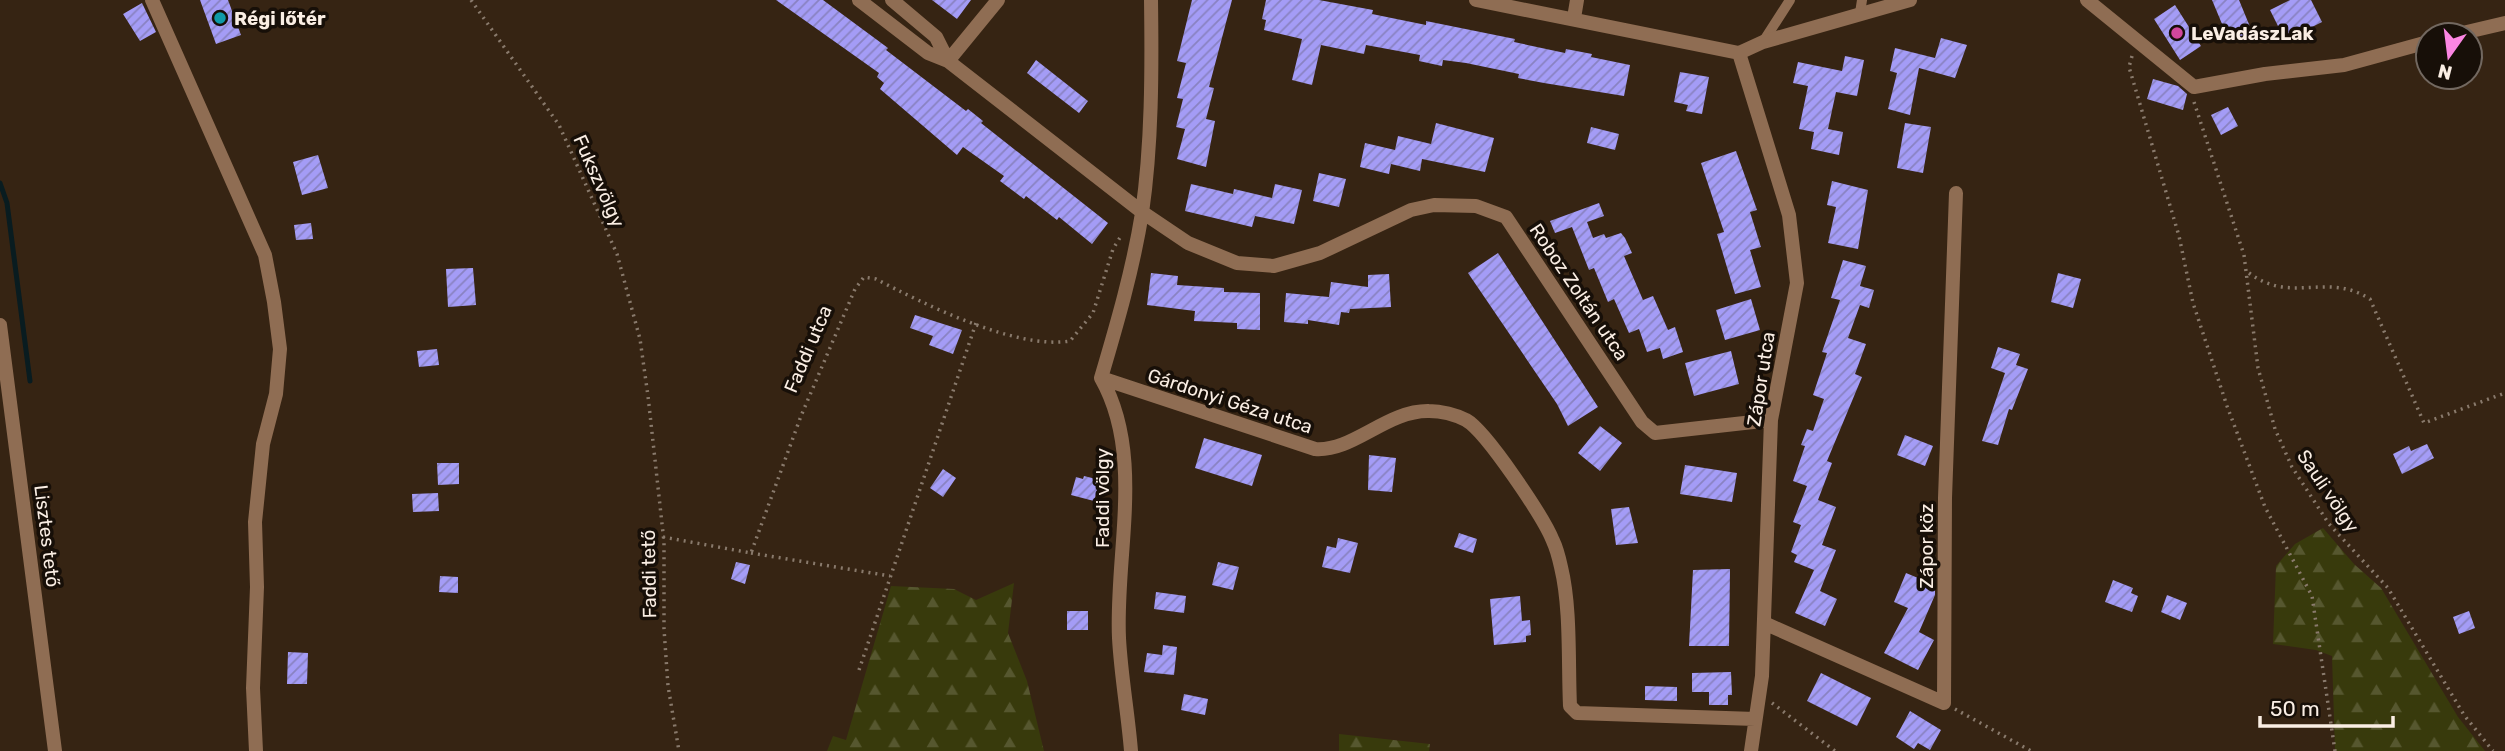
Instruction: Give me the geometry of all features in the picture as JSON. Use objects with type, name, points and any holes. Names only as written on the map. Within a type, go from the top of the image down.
[{"type":"street","points":[[152,0],[265,255],[280,349],[276,394],[261,457],[255,523],[257,587],[253,688],[256,751]]},
{"type":"street","name":"Roboz Zoltán utca","points":[[859,0],[928,53],[948,61],[1142,212],[1188,243],[1237,263],[1274,266],[1320,253],[1411,210],[1453,204],[1476,206],[1506,217],[1642,422],[1655,433],[1771,420]]},
{"type":"street","name":"Roboz Zoltán utca","points":[[892,0],[936,37],[948,61]]},
{"type":"street","points":[[948,61],[998,0]]},
{"type":"street","points":[[1101,378],[1121,312],[1142,212],[1151,0]]},
{"type":"street","points":[[1476,0],[1738,53],[1861,6],[1910,0]]},
{"type":"street","points":[[1574,18],[1577,0]]},
{"type":"street","points":[[2087,0],[2194,87],[2265,74],[2344,65],[2414,46]]},
{"type":"street","points":[[2484,28],[2505,23]]},
{"type":"street","name":"Zápor utca","points":[[1738,53],[1789,215],[1797,283],[1771,420],[1764,623],[1751,751]]},
{"type":"street","name":"Zápor köz","points":[[1944,703],[1945,498],[1956,193]]},
{"type":"street","name":"Lisztes tető","points":[[0,325],[55,751]]},
{"type":"street","name":"Gárdonyi Géza utca","points":[[1101,378],[1315,449],[1331,450],[1373,428],[1412,414],[1429,411],[1467,421],[1480,432],[1507,468],[1553,540],[1563,580],[1570,706],[1577,713],[1755,719]]},
{"type":"street","name":"Faddi völgy","points":[[1101,378],[1108,390],[1125,452],[1119,637],[1131,751]]},
{"type":"street","points":[[1764,623],[1944,703]]},
{"type":"lane","points":[[1763,42],[1790,0]]},
{"type":"path","name":"Fukszvölgy","points":[[471,0],[559,125],[586,184],[617,254],[639,339],[648,396]]},
{"type":"path","points":[[2136,42],[2129,67],[2179,236],[2193,303],[2265,508],[2312,596],[2335,749]]},
{"type":"path","name":"Sauli völgy","points":[[2194,87],[2194,107],[2235,224],[2247,271],[2258,368],[2275,429],[2292,467],[2329,524],[2388,587],[2463,715],[2493,751]]},
{"type":"path","name":"Faddi utca","points":[[751,553],[801,416],[855,289],[864,277],[976,323],[1035,341],[1070,341],[1093,313],[1113,249],[1123,233],[1138,230]]},
{"type":"path","points":[[2247,271],[2273,288],[2335,286],[2359,292],[2370,299],[2424,423],[2505,393]]},
{"type":"path","points":[[859,670],[976,323]]},
{"type":"path","name":"Faddi tető","points":[[648,396],[663,537],[668,686],[679,751]]},
{"type":"path","points":[[663,537],[890,576]]},
{"type":"path","points":[[1759,693],[1835,751]]},
{"type":"path","points":[[1944,703],[2031,751]]},
{"type":"green space","points":[[2323,528],[2354,564],[2381,588],[2458,717],[2485,751],[2335,751],[2332,656],[2316,650],[2273,644],[2276,566],[2295,544]]},
{"type":"green space","points":[[1014,583],[1008,633],[1027,681],[1044,751],[827,751],[833,736],[846,740],[891,586],[954,589],[976,600]]},
{"type":"green space","points":[[1339,734],[1430,744],[1429,751],[1339,751]]},
{"type":"building","name":"Régi lőtér","points":[[200,0],[228,0],[241,35],[216,44]]},
{"type":"building","points":[[776,0],[823,0],[966,111],[968,109],[983,121],[981,123],[1108,223],[1092,244],[1059,217],[1057,220],[1026,196],[1024,199],[1000,181],[1004,176],[963,147],[957,155],[880,89],[884,83],[877,77],[879,73]]},
{"type":"building","points":[[932,0],[971,0],[957,19]]},
{"type":"building","points":[[1192,0],[1232,0],[1209,87],[1214,88],[1206,119],[1215,121],[1206,167],[1177,159],[1185,129],[1176,127],[1183,99],[1177,98],[1186,63],[1177,61]]},
{"type":"building","points":[[1266,0],[1319,0],[1373,10],[1372,14],[1426,25],[1426,21],[1515,39],[1514,42],[1565,53],[1566,49],[1592,54],[1591,57],[1630,65],[1624,96],[1518,78],[1519,74],[1466,63],[1443,60],[1442,66],[1419,61],[1420,55],[1366,45],[1364,54],[1321,45],[1312,85],[1292,80],[1302,39],[1264,30],[1266,20],[1262,19]]},
{"type":"building","points":[[2212,0],[2239,0],[2253,34],[2230,43]]},
{"type":"building","points":[[2290,0],[2311,0],[2322,22],[2302,32],[2300,27],[2283,36],[2270,10]]},
{"type":"building","points":[[142,3],[156,32],[140,41],[123,14]]},
{"type":"building","name":"LeVadászLak","points":[[2175,5],[2201,46],[2180,60],[2154,19]]},
{"type":"building","points":[[1941,38],[1967,45],[1955,78],[1919,68],[1910,115],[1888,109],[1897,73],[1890,71],[1895,48],[1935,58]]},
{"type":"building","points":[[1845,56],[1864,60],[1857,96],[1836,92],[1828,129],[1843,132],[1839,155],[1811,149],[1814,132],[1799,129],[1808,86],[1793,83],[1798,62],[1842,71]]},
{"type":"building","points":[[1036,60],[1088,101],[1079,113],[1027,73]]},
{"type":"building","points":[[1680,72],[1709,77],[1702,114],[1686,111],[1688,105],[1674,102]]},
{"type":"building","points":[[2153,79],[2178,86],[2187,94],[2183,110],[2147,99]]},
{"type":"building","points":[[2228,107],[2238,126],[2221,135],[2211,115]]},
{"type":"building","points":[[1436,123],[1494,138],[1485,172],[1422,159],[1420,171],[1391,164],[1389,174],[1360,167],[1365,143],[1395,150],[1398,136],[1431,144]]},
{"type":"building","points":[[1905,123],[1931,127],[1923,173],[1897,168]]},
{"type":"building","points":[[1591,127],[1619,134],[1615,150],[1587,143]]},
{"type":"building","points":[[1736,151],[1757,210],[1750,212],[1761,247],[1750,250],[1761,287],[1735,294],[1717,234],[1724,232],[1701,163]]},
{"type":"building","points":[[318,155],[328,188],[302,195],[293,162]]},
{"type":"building","points":[[1319,173],[1346,179],[1339,207],[1313,201]]},
{"type":"building","points":[[1832,181],[1868,190],[1858,249],[1828,243],[1836,207],[1827,205]]},
{"type":"building","points":[[1191,184],[1233,194],[1234,189],[1272,198],[1275,184],[1302,190],[1294,224],[1255,216],[1252,227],[1185,211]]},
{"type":"building","points":[[1599,203],[1604,216],[1587,222],[1593,238],[1604,234],[1606,238],[1621,233],[1625,238],[1632,253],[1624,256],[1643,300],[1653,296],[1668,330],[1675,327],[1683,352],[1663,359],[1660,348],[1647,352],[1639,329],[1629,333],[1614,299],[1608,302],[1594,268],[1589,270],[1572,227],[1555,233],[1550,221]]},
{"type":"building","points":[[311,223],[313,239],[296,240],[294,225]]},
{"type":"building","points":[[1498,253],[1598,407],[1568,426],[1557,404],[1468,273]]},
{"type":"building","points":[[1843,260],[1866,266],[1860,286],[1874,290],[1869,308],[1860,305],[1848,338],[1866,344],[1855,374],[1862,377],[1827,461],[1832,463],[1818,500],[1836,507],[1822,545],[1836,550],[1820,591],[1837,599],[1825,626],[1795,613],[1814,570],[1794,562],[1797,555],[1791,552],[1801,525],[1793,522],[1807,486],[1793,481],[1805,446],[1801,445],[1807,429],[1813,431],[1824,399],[1813,395],[1827,353],[1822,352],[1840,300],[1831,298]]},
{"type":"building","points":[[473,268],[476,305],[448,307],[446,269]]},
{"type":"building","points":[[1151,273],[1178,276],[1177,285],[1224,288],[1224,292],[1260,293],[1260,330],[1237,329],[1237,323],[1194,321],[1195,311],[1147,305]]},
{"type":"building","points":[[2058,273],[2081,279],[2073,308],[2051,302]]},
{"type":"building","points":[[1389,274],[1391,307],[1341,312],[1339,325],[1308,320],[1308,324],[1284,322],[1286,293],[1329,297],[1331,282],[1368,287],[1368,275]]},
{"type":"building","points":[[1751,299],[1760,330],[1725,340],[1716,310]]},
{"type":"building","points":[[915,315],[962,330],[953,354],[929,345],[933,336],[910,328]]},
{"type":"building","points":[[1998,347],[2020,354],[2016,365],[2028,369],[2012,410],[2009,409],[1998,445],[1982,441],[2005,373],[1991,368]]},
{"type":"building","points":[[437,349],[439,365],[419,367],[417,351]]},
{"type":"building","points":[[1731,351],[1739,384],[1694,396],[1685,363]]},
{"type":"building","points":[[1600,426],[1622,443],[1600,471],[1578,453]]},
{"type":"building","points":[[1905,435],[1933,446],[1925,466],[1897,455]]},
{"type":"building","points":[[1204,438],[1262,455],[1252,486],[1195,468]]},
{"type":"building","points":[[2427,444],[2434,458],[2402,474],[2393,454],[2409,446],[2411,451]]},
{"type":"building","points":[[1369,455],[1396,458],[1392,492],[1368,490]]},
{"type":"building","points":[[437,463],[459,463],[459,484],[438,485]]},
{"type":"building","points":[[1685,465],[1737,473],[1732,502],[1680,494]]},
{"type":"building","points":[[943,469],[956,478],[943,497],[930,488]]},
{"type":"building","points":[[1084,476],[1100,480],[1094,501],[1071,495],[1076,477],[1083,479]]},
{"type":"building","points":[[438,493],[439,511],[413,512],[412,494]]},
{"type":"building","points":[[1629,507],[1638,543],[1616,545],[1611,509]]},
{"type":"building","points":[[1459,533],[1477,539],[1473,553],[1454,547]]},
{"type":"building","points":[[1338,538],[1358,543],[1350,573],[1322,567],[1327,546],[1336,548]]},
{"type":"building","points":[[736,562],[750,565],[745,584],[731,579]]},
{"type":"building","points":[[1218,562],[1239,567],[1233,590],[1212,585]]},
{"type":"building","points":[[1730,569],[1729,646],[1689,646],[1693,570]]},
{"type":"building","points":[[1906,573],[1935,585],[1935,595],[1919,632],[1934,640],[1918,670],[1884,653],[1908,608],[1894,602]]},
{"type":"building","points":[[440,576],[458,577],[458,593],[439,592]]},
{"type":"building","points":[[2113,580],[2133,588],[2131,593],[2138,596],[2132,612],[2105,602]]},
{"type":"building","points":[[1156,592],[1186,596],[1184,613],[1154,609]]},
{"type":"building","points":[[2167,595],[2187,603],[2180,620],[2161,612]]},
{"type":"building","points":[[1520,596],[1522,621],[1530,620],[1531,635],[1526,636],[1526,642],[1494,645],[1490,599]]},
{"type":"building","points":[[1067,611],[1088,611],[1088,630],[1067,630]]},
{"type":"building","points":[[2469,611],[2475,628],[2459,634],[2453,617]]},
{"type":"building","points":[[1163,645],[1177,647],[1174,675],[1144,672],[1147,653],[1162,655]]},
{"type":"building","points":[[288,652],[308,653],[307,684],[287,684]]},
{"type":"building","points":[[1731,672],[1732,695],[1728,695],[1728,705],[1709,705],[1709,692],[1692,692],[1692,673]]},
{"type":"building","points":[[1821,673],[1871,698],[1857,726],[1807,701]]},
{"type":"building","points":[[1645,686],[1677,687],[1677,701],[1645,700]]},
{"type":"building","points":[[1184,694],[1208,699],[1205,715],[1181,710]]},
{"type":"building","points":[[1910,711],[1941,730],[1930,750],[1918,743],[1914,749],[1896,737]]},
{"type":"waterway","points":[[0,183],[7,203],[30,381]]},
{"type":"place","name":"Régi lőtér","points":[[220,18]]},
{"type":"place","name":"LeVadászLak","points":[[2177,33]]}]
